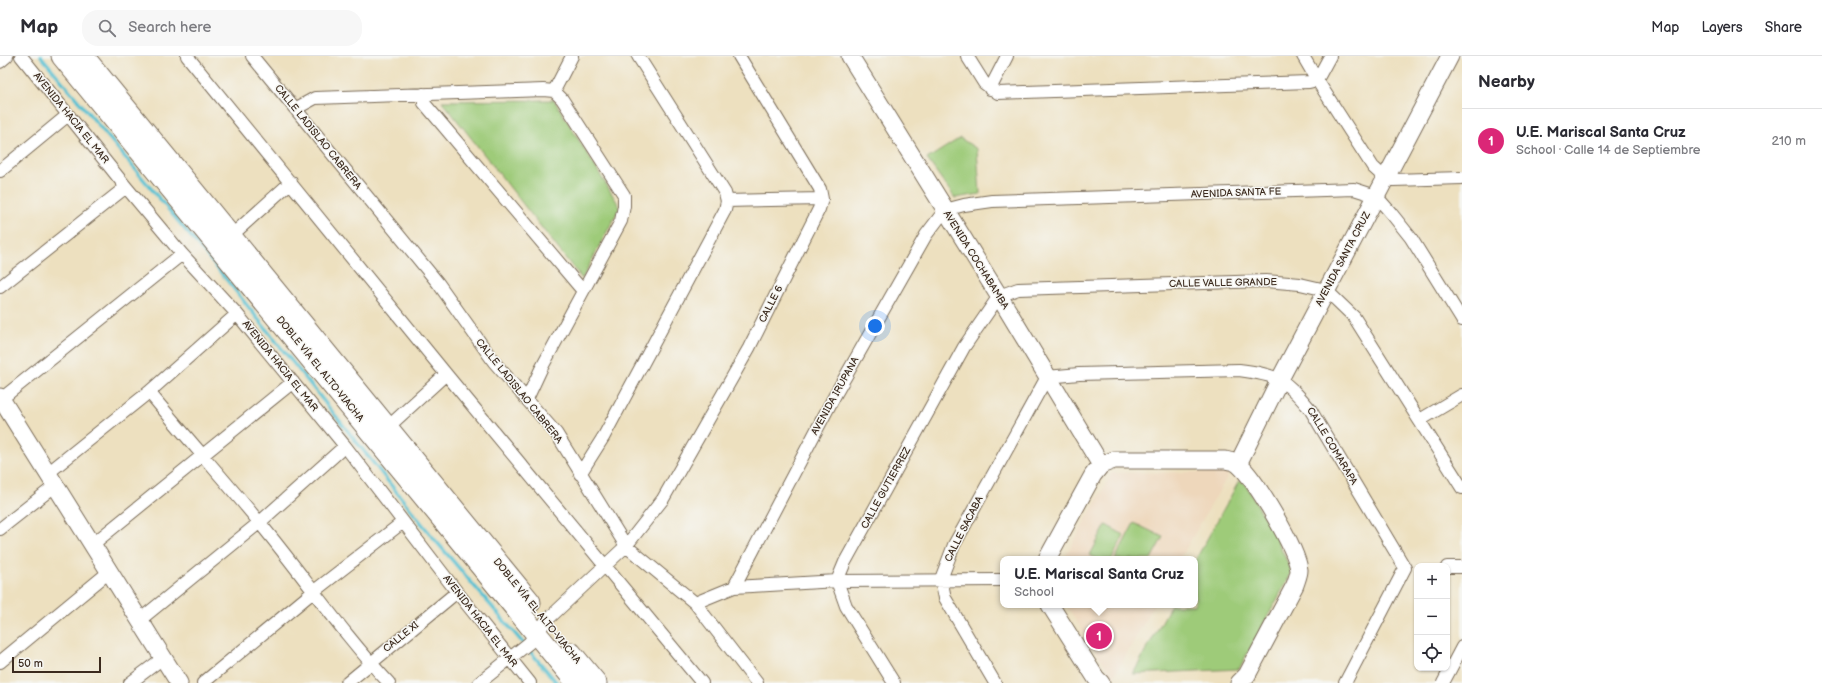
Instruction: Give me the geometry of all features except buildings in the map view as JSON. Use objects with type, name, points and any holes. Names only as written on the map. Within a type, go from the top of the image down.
[{"type":"highway","name":"DOBLE VÍA EL ALTO-VIACHA","points":[[62,56],[577,683]]},
{"type":"highway","name":"DOBLE VÍA EL ALTO-VIACHA","points":[[84,56],[388,428],[537,633],[596,683]]},
{"type":"street","points":[[0,62],[7,56]]},
{"type":"street","name":"AVENIDA HACIA EL MAR","points":[[21,56],[126,187],[182,254],[237,314],[293,382],[530,683]]},
{"type":"street","points":[[187,56],[446,374],[702,683]]},
{"type":"street","name":"CALLE LADISLAO CABRERA","points":[[252,56],[438,283],[490,356],[556,433],[626,546],[694,604],[758,683]]},
{"type":"street","points":[[554,91],[572,56]]},
{"type":"street","points":[[580,474],[608,429],[725,210],[727,201],[725,193],[638,56]]},
{"type":"street","points":[[727,201],[822,199],[820,189],[739,56]]},
{"type":"street","name":"AVENIDA COCHABAMBA","points":[[850,56],[999,296],[1101,465]]},
{"type":"street","points":[[967,56],[984,83],[990,89],[998,93],[1310,82],[1317,80],[1330,56]]},
{"type":"street","points":[[990,89],[1007,56]]},
{"type":"street","points":[[1303,56],[1373,167],[1385,178],[1404,180],[1462,178]]},
{"type":"street","name":"AVENIDA SANTA CRUZ","points":[[1238,464],[1326,290],[1450,56]]},
{"type":"street","points":[[295,109],[315,98],[554,91],[562,99],[624,195],[624,206],[621,221],[541,369],[527,399]]},
{"type":"street","points":[[423,94],[424,103],[583,291]]},
{"type":"street","points":[[0,171],[68,115]]},
{"type":"street","points":[[231,236],[291,182]]},
{"type":"street","points":[[0,287],[126,187]]},
{"type":"street","name":"AVENIDA SANTA FE","points":[[945,210],[964,205],[992,201],[1354,189],[1376,196]]},
{"type":"street","points":[[1376,196],[1411,238],[1462,320]]},
{"type":"street","name":"CALLE 6","points":[[479,683],[520,651],[604,565],[626,546],[663,499],[741,362],[819,209],[822,199]]},
{"type":"street","name":"AVENIDA IRUPANA","points":[[734,587],[835,395],[895,287],[926,235],[945,210]]},
{"type":"street","points":[[179,683],[109,572],[94,544],[0,398],[182,254]]},
{"type":"street","name":"CALLE VALLE GRANDE","points":[[999,296],[1018,289],[1043,287],[1266,281],[1300,284],[1326,290]]},
{"type":"street","points":[[1326,290],[1354,317],[1462,488]]},
{"type":"street","name":"CALLE GUTIERREZ","points":[[837,581],[845,562],[964,347],[999,296]]},
{"type":"street","points":[[0,529],[52,479],[237,314]]},
{"type":"street","name":"CALLE COMARAPA","points":[[1047,377],[1079,374],[1239,370],[1259,373],[1280,379],[1295,391],[1310,409],[1411,568],[1345,683]]},
{"type":"street","points":[[388,428],[446,374]]},
{"type":"street","name":"CALLE SACABA","points":[[941,579],[954,546],[1047,377]]},
{"type":"street","points":[[94,544],[293,382]]},
{"type":"street","points":[[149,392],[202,456],[260,522],[313,592],[370,663],[389,683]]},
{"type":"street","points":[[1420,420],[1462,395]]},
{"type":"street","points":[[140,619],[260,522],[344,446]]},
{"type":"street","points":[[1049,556],[1093,475],[1101,465],[1114,460],[1225,460],[1238,464],[1254,483],[1283,531],[1294,554],[1299,570],[1295,585],[1247,675],[1239,683]]},
{"type":"street","points":[[203,683],[313,592],[403,522]]},
{"type":"street","points":[[1450,567],[1462,567]]},
{"type":"street","points":[[0,662],[109,572]]},
{"type":"street","points":[[694,604],[734,587],[837,581],[941,579],[1000,580]]},
{"type":"street","points":[[941,579],[945,598],[995,683]]},
{"type":"street","points":[[837,581],[846,606],[894,683]]},
{"type":"street","name":"CALLE XI","points":[[347,683],[457,592]]},
{"type":"street","points":[[1052,608],[1096,678],[1101,683]]},
{"type":"street","points":[[1443,683],[1462,647]]},
{"type":"street","points":[[130,683],[163,658]]},
{"type":"shaded area","points":[[1230,472],[1182,556],[1066,556],[1112,473]]},
{"type":"shaded area","points":[[1068,608],[1152,608],[1113,678]]},
{"type":"green space","points":[[554,100],[620,207],[582,279],[442,101]]},
{"type":"green space","points":[[960,138],[977,149],[980,194],[955,198],[927,159]]},
{"type":"green space","points":[[1239,481],[1245,483],[1276,538],[1292,572],[1239,669],[1133,674],[1169,608],[1198,608],[1198,556]]},
{"type":"green space","points":[[1134,523],[1163,537],[1153,556],[1117,556]]},
{"type":"green space","points":[[1106,525],[1124,535],[1114,556],[1090,555]]},
{"type":"waterway","points":[[41,56],[222,274],[435,540],[557,683]]},
{"type":"place","name":"U.E. Mariscal Santa Cruz","points":[[1099,636]]}]
